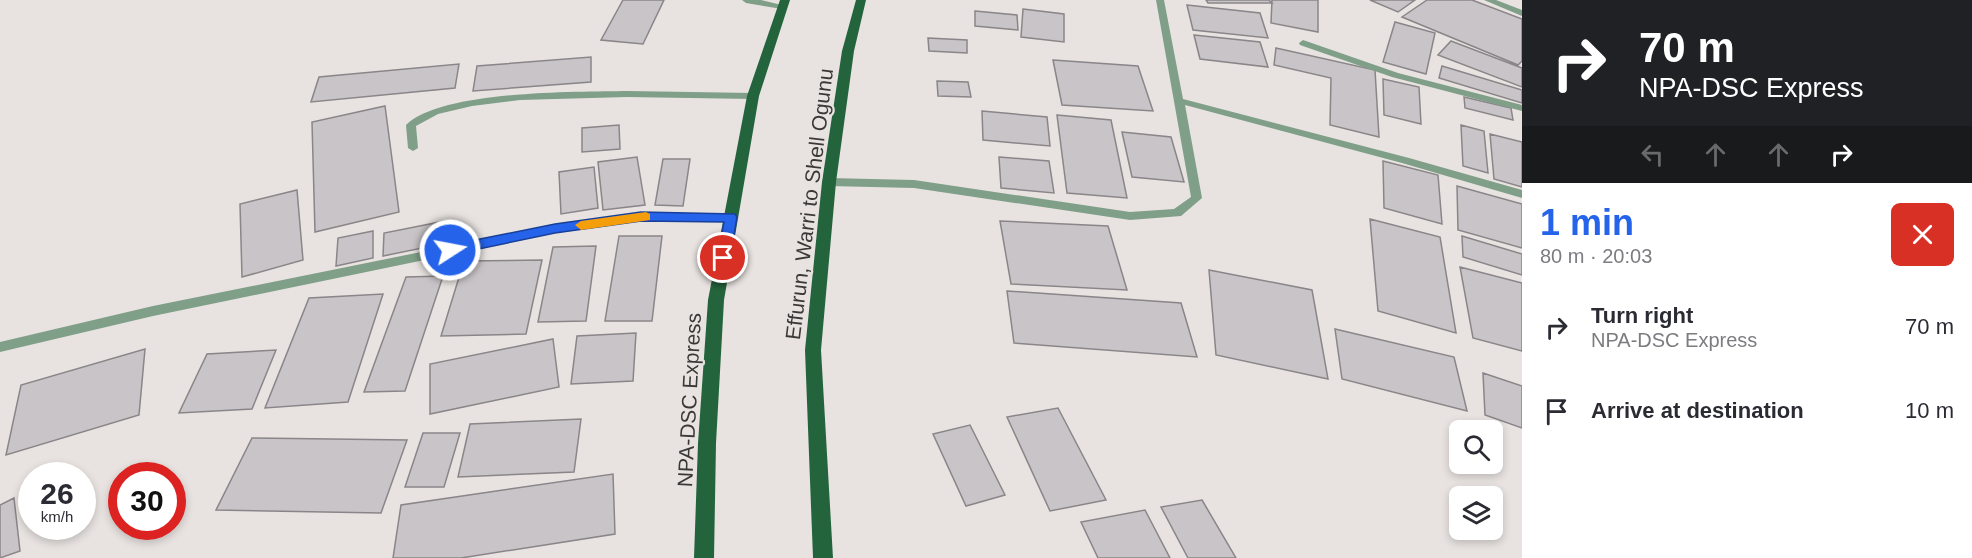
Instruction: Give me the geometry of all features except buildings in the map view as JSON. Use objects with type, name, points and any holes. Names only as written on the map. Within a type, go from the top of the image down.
[{"type":"main road","name":"Effurun, Warri to Shell Ogunu","points":[[823,558],[813,350],[829,182],[848,51],[861,0]]},
{"type":"main road","name":"NPA-DSC Express","points":[[704,558],[707,443],[716,300],[753,96],[784,3]]},
{"type":"street","points":[[746,0],[784,3]]},
{"type":"street","points":[[829,182],[914,184],[1130,216],[1177,213],[1197,198],[1160,0]]},
{"type":"street","points":[[1488,0],[1522,14]]},
{"type":"street","points":[[1303,43],[1339,53],[1395,75],[1485,96],[1522,108]]},
{"type":"street","points":[[413,148],[411,125],[420,116],[482,102],[607,93],[753,96]]},
{"type":"street","points":[[1179,101],[1522,194]]},
{"type":"street","points":[[0,346],[153,311],[555,229],[641,217],[731,217]]},
{"type":"slow traffic","points":[[581,225],[646,217]]},
{"type":"route","points":[[450,250],[555,229],[641,217],[731,217],[723,258]]}]
